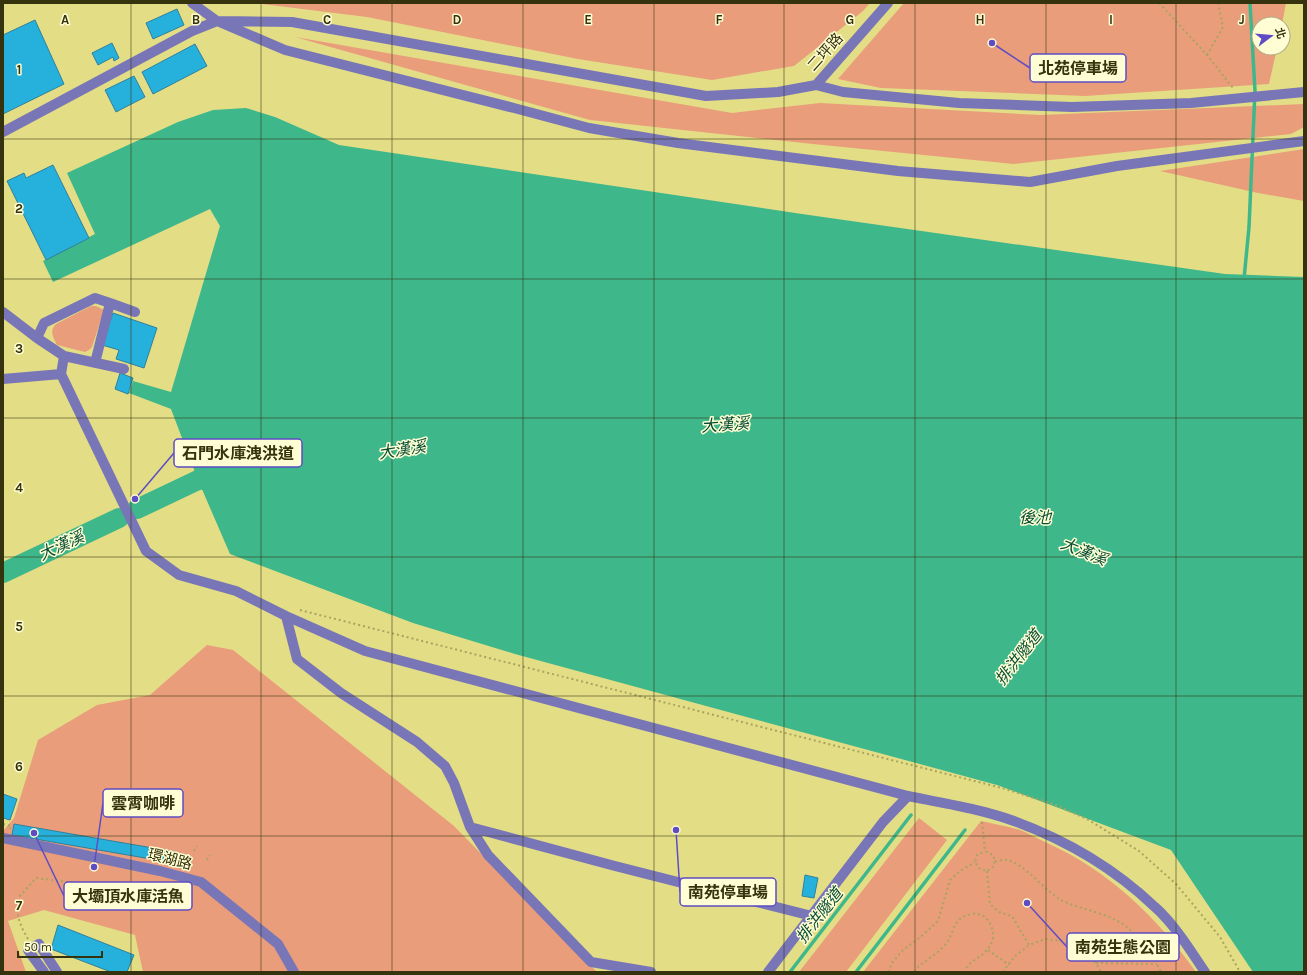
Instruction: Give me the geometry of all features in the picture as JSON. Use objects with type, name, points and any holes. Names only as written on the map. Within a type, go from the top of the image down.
[{"type":"street","points":[[192,3],[217,21],[285,50],[589,128],[678,143],[898,171],[1030,182],[1117,166],[1304,141]]},
{"type":"street","name":"二坪路","points":[[816,85],[888,3]]},
{"type":"street","points":[[3,132],[192,32],[217,21],[292,22],[706,96],[778,92],[816,85],[843,92],[959,103],[1072,107],[1191,102],[1304,92]]},
{"type":"street","points":[[38,338],[44,323],[95,298],[136,312]]},
{"type":"street","points":[[95,363],[110,303]]},
{"type":"street","points":[[3,312],[64,356],[124,369]]},
{"type":"street","points":[[64,356],[61,374],[146,551],[179,575],[236,591],[286,616],[365,651],[908,796],[980,811],[1013,821],[1046,834],[1085,853],[1156,907],[1184,941],[1204,972]]},
{"type":"street","points":[[3,379],[61,374]]},
{"type":"street","points":[[286,616],[297,659],[341,693],[417,742],[445,766],[454,783],[470,827],[488,855],[592,962],[651,972]]},
{"type":"street","points":[[768,972],[883,822],[908,796]]},
{"type":"street","points":[[470,827],[615,866],[812,916]]},
{"type":"street","name":"環湖路","points":[[3,838],[160,871],[201,882],[278,944],[294,972]]},
{"type":"street","points":[[44,972],[28,950],[32,946],[39,944],[57,972]]},
{"type":"path","points":[[1159,3],[1207,55],[1240,98]]},
{"type":"path","points":[[1207,55],[1223,27],[1218,3]]},
{"type":"path","points":[[286,616],[295,609],[365,626],[1002,788],[1053,804],[1093,823],[1139,851],[1176,884],[1220,937],[1240,972]]},
{"type":"path","points":[[980,811],[985,851]]},
{"type":"path","points":[[194,851],[196,846]]},
{"type":"path","points":[[985,851],[993,855],[995,861],[993,867],[987,871]]},
{"type":"path","points":[[888,972],[892,963],[903,950],[923,935],[938,921],[950,880],[960,871],[975,862],[977,855],[985,851]]},
{"type":"path","points":[[207,860],[210,855]]},
{"type":"path","points":[[995,861],[1007,860],[1021,866],[1044,888],[1061,900],[1113,917],[1129,928],[1157,964],[1161,972]]},
{"type":"path","points":[[975,862],[980,868],[987,871]]},
{"type":"path","points":[[987,871],[990,904],[1000,912],[1012,916],[1029,945]]},
{"type":"path","points":[[32,946],[22,928],[18,916],[19,897],[36,878],[181,896],[185,878]]},
{"type":"path","points":[[915,972],[918,967],[946,945],[959,919],[967,914],[976,913],[984,916],[991,924],[993,937],[988,950],[966,967],[965,972]]},
{"type":"path","points":[[1004,972],[1015,956],[1029,945],[1045,939],[1062,940],[1080,948],[1096,963],[1101,972]]},
{"type":"path","points":[[988,950],[1009,965]]},
{"type":"path","points":[[1096,963],[1157,964]]},
{"type":"shaded area","points":[[254,3],[870,3],[863,11],[794,66],[712,80],[578,59],[367,17]]},
{"type":"shaded area","points":[[904,3],[1286,3],[1284,16],[1251,16],[1251,56],[1275,56],[1269,84],[1085,96],[881,88],[838,79]]},
{"type":"shaded area","points":[[295,37],[732,113],[820,103],[1040,115],[1304,104],[1304,127],[1291,134],[1014,164],[590,120]]},
{"type":"shaded area","points":[[1304,149],[1304,201],[1258,193],[1160,171]]},
{"type":"shaded area","points":[[91,306],[96,306],[104,310],[92,347],[85,352],[57,345],[52,332],[56,324]]},
{"type":"shaded area","points":[[207,645],[233,650],[454,826],[597,972],[143,972],[135,935],[44,910],[8,921],[26,972],[3,972],[3,831],[14,818],[38,740],[97,705],[150,695]]},
{"type":"shaded area","points":[[919,818],[947,840],[846,972],[799,972]]},
{"type":"shaded area","points":[[981,821],[1023,831],[1068,853],[1090,866],[1129,896],[1147,914],[1181,951],[1196,972],[863,972]]},
{"type":"water","name":"後池","points":[[246,108],[275,117],[339,145],[802,214],[1225,274],[1304,277],[1304,972],[1253,972],[1171,850],[997,785],[515,654],[413,623],[230,554],[198,480],[171,409],[129,393],[133,381],[171,392],[220,226],[210,209],[53,282],[43,261],[95,234],[67,173],[178,122],[213,110]]},
{"type":"building","points":[[177,9],[184,25],[153,39],[146,23]]},
{"type":"building","points":[[35,20],[64,84],[3,114],[3,35]]},
{"type":"building","points":[[112,43],[119,58],[114,61],[113,57],[98,65],[92,53]]},
{"type":"building","points":[[195,44],[207,66],[153,94],[142,72]]},
{"type":"building","points":[[134,76],[145,97],[116,112],[105,90]]},
{"type":"building","points":[[53,165],[89,238],[46,260],[7,181],[24,173],[26,178]]},
{"type":"building","points":[[113,313],[157,328],[144,368],[116,359],[119,350],[102,345]]},
{"type":"building","points":[[120,373],[133,378],[128,394],[115,389]]},
{"type":"building","points":[[3,794],[17,799],[10,820],[3,818]]},
{"type":"building","points":[[14,824],[176,852],[174,863],[12,835]]},
{"type":"building","points":[[805,875],[818,878],[814,898],[802,896]]},
{"type":"building","points":[[58,925],[134,955],[127,972],[111,972],[51,949]]},
{"type":"waterway","points":[[1244,279],[1249,227],[1255,91],[1250,3]]},
{"type":"waterway","name":"大漢溪","points":[[137,509],[198,480],[225,476]]},
{"type":"waterway","name":"大漢溪","points":[[3,573],[119,518]]},
{"type":"waterway","name":"排洪隧道","points":[[790,972],[911,815]]},
{"type":"waterway","name":"排洪隧道","points":[[856,972],[965,830]]},
{"type":"place","name":"北苑停車場","points":[[992,43]]},
{"type":"place","name":"石門水庫洩洪道","points":[[135,499]]},
{"type":"place","name":"南苑停車場","points":[[676,830]]},
{"type":"place","name":"大壩頂水庫活魚","points":[[34,833]]},
{"type":"place","name":"雲霄咖啡","points":[[94,867]]},
{"type":"place","name":"南苑生態公園","points":[[1027,903]]}]
